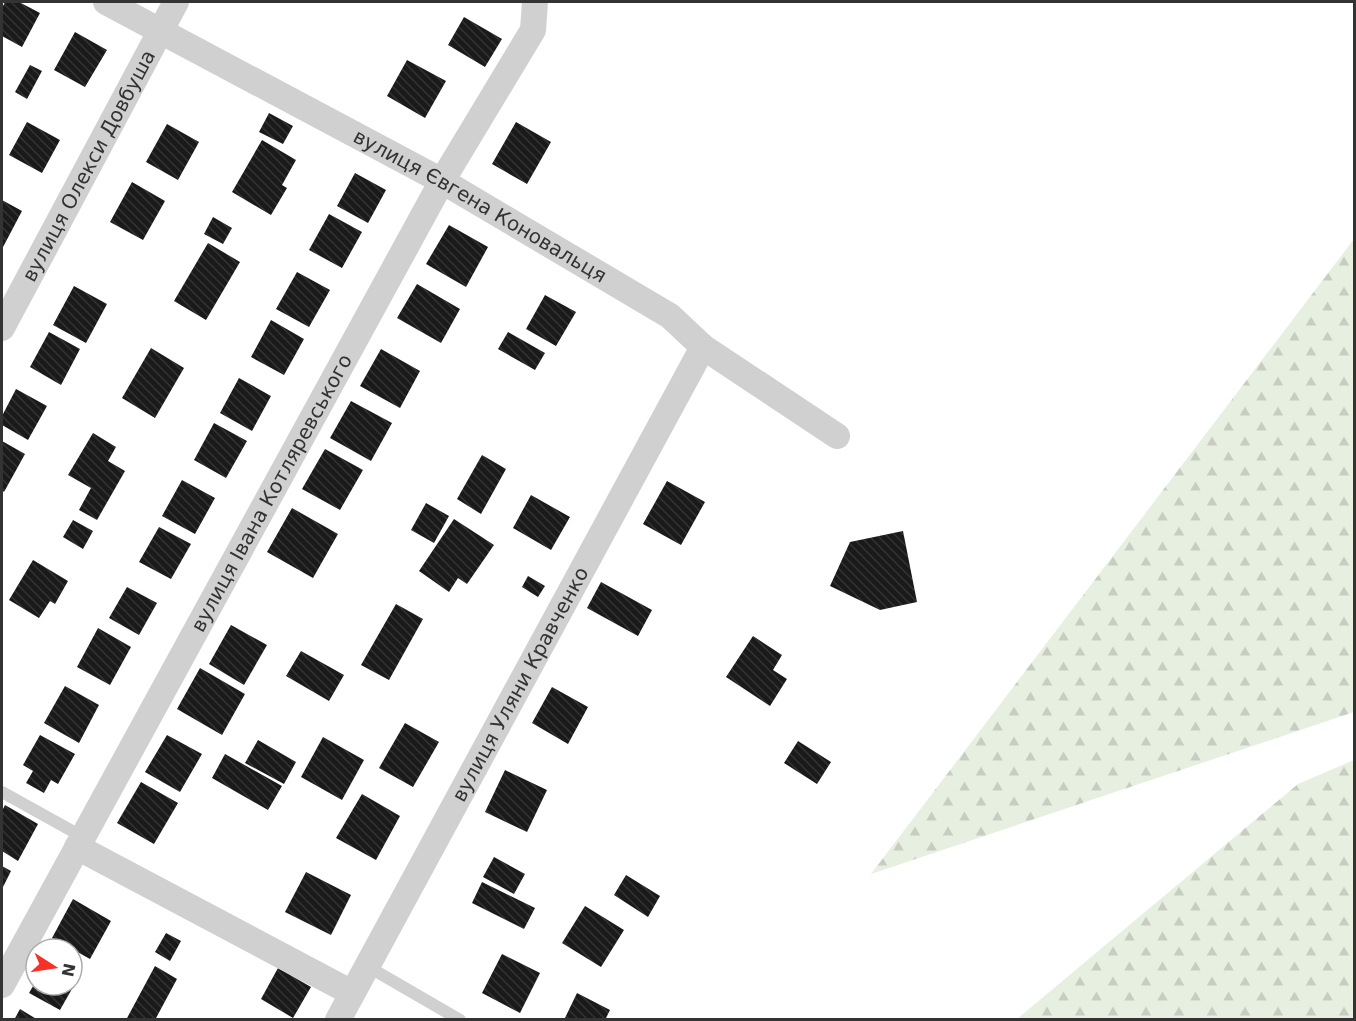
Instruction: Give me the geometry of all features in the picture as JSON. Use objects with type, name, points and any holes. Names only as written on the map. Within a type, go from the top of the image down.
[{"type":"street","name":"вулиця Євгена Коновальця","points":[[106,2],[442,181],[670,316],[703,347],[837,436]]},
{"type":"street","name":"вулиця Олекси Довбуша","points":[[2,328],[176,2]]},
{"type":"street","name":"вулиця Івана Котляревського","points":[[2,985],[442,181],[533,30],[535,2]]},
{"type":"street","name":"вулиця Уляни Кравченко","points":[[338,1020],[703,347]]},
{"type":"street","points":[[80,842],[352,993]]},
{"type":"lane","points":[[2,792],[80,842]]},
{"type":"lane","points":[[367,966],[460,1020]]},
{"type":"green space","points":[[1354,239],[1354,712],[871,874]]},
{"type":"green space","points":[[1354,760],[1354,1019],[1017,1019],[1298,784]]},
{"type":"building","points":[[5,2],[19,2],[40,13],[22,47],[2,36],[2,8]]},
{"type":"building","points":[[464,17],[502,39],[485,67],[448,45]]},
{"type":"building","points":[[75,32],[107,50],[85,87],[54,70]]},
{"type":"building","points":[[407,60],[446,81],[425,118],[387,96]]},
{"type":"building","points":[[30,65],[42,71],[27,99],[15,92]]},
{"type":"building","points":[[269,113],[293,126],[283,144],[259,132]]},
{"type":"building","points":[[27,122],[60,140],[42,173],[9,155]]},
{"type":"building","points":[[516,122],[551,142],[527,184],[492,164]]},
{"type":"building","points":[[167,124],[199,142],[178,180],[146,162]]},
{"type":"building","points":[[262,140],[296,160],[282,185],[287,188],[271,215],[232,192]]},
{"type":"building","points":[[355,173],[386,190],[368,223],[337,206]]},
{"type":"building","points":[[132,182],[165,201],[143,240],[110,222]]},
{"type":"building","points":[[2,200],[22,211],[2,249]]},
{"type":"building","points":[[329,214],[362,232],[342,268],[309,250]]},
{"type":"building","points":[[213,217],[232,228],[223,244],[204,234]]},
{"type":"building","points":[[449,225],[488,247],[466,287],[426,264]]},
{"type":"building","points":[[208,243],[240,262],[206,320],[174,301]]},
{"type":"building","points":[[297,272],[330,290],[309,327],[276,309]]},
{"type":"building","points":[[417,284],[460,309],[441,343],[397,318]]},
{"type":"building","points":[[74,286],[107,304],[86,343],[53,325]]},
{"type":"building","points":[[545,295],[576,312],[556,346],[526,329]]},
{"type":"building","points":[[271,320],[304,339],[284,375],[251,357]]},
{"type":"building","points":[[49,332],[80,349],[61,385],[30,367]]},
{"type":"building","points":[[508,332],[545,353],[535,370],[498,349]]},
{"type":"building","points":[[151,348],[184,368],[155,418],[122,398]]},
{"type":"building","points":[[381,349],[420,371],[400,408],[360,386]]},
{"type":"building","points":[[239,378],[271,396],[252,431],[220,413]]},
{"type":"building","points":[[16,389],[47,406],[28,440],[2,425],[2,416]]},
{"type":"building","points":[[351,401],[392,423],[371,461],[330,438]]},
{"type":"building","points":[[214,423],[247,441],[226,478],[194,460]]},
{"type":"building","points":[[93,433],[116,447],[108,461],[125,471],[97,520],[79,510],[91,488],[68,475]]},
{"type":"building","points":[[2,441],[25,454],[4,492],[2,490]]},
{"type":"building","points":[[325,449],[363,470],[340,510],[302,489]]},
{"type":"building","points":[[482,455],[506,469],[481,514],[457,499]]},
{"type":"building","points":[[182,480],[215,498],[195,534],[162,516]]},
{"type":"building","points":[[667,481],[705,502],[681,545],[643,524]]},
{"type":"building","points":[[531,495],[570,517],[551,550],[513,528]]},
{"type":"building","points":[[426,503],[449,516],[434,543],[411,530]]},
{"type":"building","points":[[292,508],[338,534],[313,578],[267,552]]},
{"type":"building","points":[[454,519],[494,545],[467,584],[458,578],[449,592],[419,571]]},
{"type":"building","points":[[73,520],[93,531],[83,549],[63,537]]},
{"type":"building","points":[[159,527],[191,544],[171,579],[139,562]]},
{"type":"building","points":[[903,531],[917,602],[880,610],[830,586],[850,542]]},
{"type":"building","points":[[33,560],[68,581],[55,604],[50,601],[39,618],[9,600]]},
{"type":"building","points":[[528,576],[545,586],[538,597],[522,587]]},
{"type":"building","points":[[601,582],[652,610],[638,636],[587,608]]},
{"type":"building","points":[[127,587],[157,603],[139,635],[109,618]]},
{"type":"building","points":[[396,604],[423,619],[389,680],[361,665]]},
{"type":"building","points":[[231,625],[267,645],[244,685],[209,664]]},
{"type":"building","points":[[98,628],[131,647],[110,685],[77,667]]},
{"type":"building","points":[[753,636],[782,655],[773,670],[787,679],[770,706],[726,677]]},
{"type":"building","points":[[301,651],[344,675],[329,701],[286,676]]},
{"type":"building","points":[[200,668],[245,694],[222,735],[177,709]]},
{"type":"building","points":[[65,686],[99,705],[79,743],[44,723]]},
{"type":"building","points":[[552,687],[588,707],[568,744],[532,723]]},
{"type":"building","points":[[405,723],[439,742],[413,787],[379,768]]},
{"type":"building","points":[[40,735],[75,754],[58,784],[51,780],[44,793],[26,783],[33,771],[23,765]]},
{"type":"building","points":[[167,735],[202,754],[180,792],[145,772]]},
{"type":"building","points":[[323,737],[364,760],[342,800],[301,777]]},
{"type":"building","points":[[258,740],[296,762],[284,784],[245,763]]},
{"type":"building","points":[[798,741],[831,762],[817,784],[784,763]]},
{"type":"building","points":[[225,754],[282,786],[268,810],[212,778]]},
{"type":"building","points":[[505,770],[547,790],[527,832],[485,812]]},
{"type":"building","points":[[141,782],[178,803],[154,844],[117,823]]},
{"type":"building","points":[[362,794],[400,816],[376,860],[336,838]]},
{"type":"building","points":[[5,805],[38,824],[18,861],[2,851],[2,811]]},
{"type":"building","points":[[494,857],[525,874],[514,894],[483,877]]},
{"type":"building","points":[[2,866],[11,871],[2,889]]},
{"type":"building","points":[[306,872],[351,895],[331,935],[285,912]]},
{"type":"building","points":[[626,875],[660,896],[648,917],[614,895]]},
{"type":"building","points":[[482,882],[535,908],[524,929],[472,903]]},
{"type":"building","points":[[73,899],[111,921],[90,959],[84,956],[84,937],[53,937]]},
{"type":"building","points":[[585,906],[624,930],[601,967],[562,943]]},
{"type":"building","points":[[166,933],[181,941],[170,961],[155,952]]},
{"type":"building","points":[[502,954],[540,973],[520,1013],[482,993]]},
{"type":"building","points":[[155,966],[177,979],[155,1020],[126,1020]]},
{"type":"building","points":[[278,968],[311,987],[293,1018],[261,999]]},
{"type":"building","points":[[577,993],[610,1010],[605,1020],[564,1020]]},
{"type":"building","points":[[36,997],[67,997],[60,1010]]},
{"type":"building","points":[[20,1009],[38,1020],[14,1020]]}]
